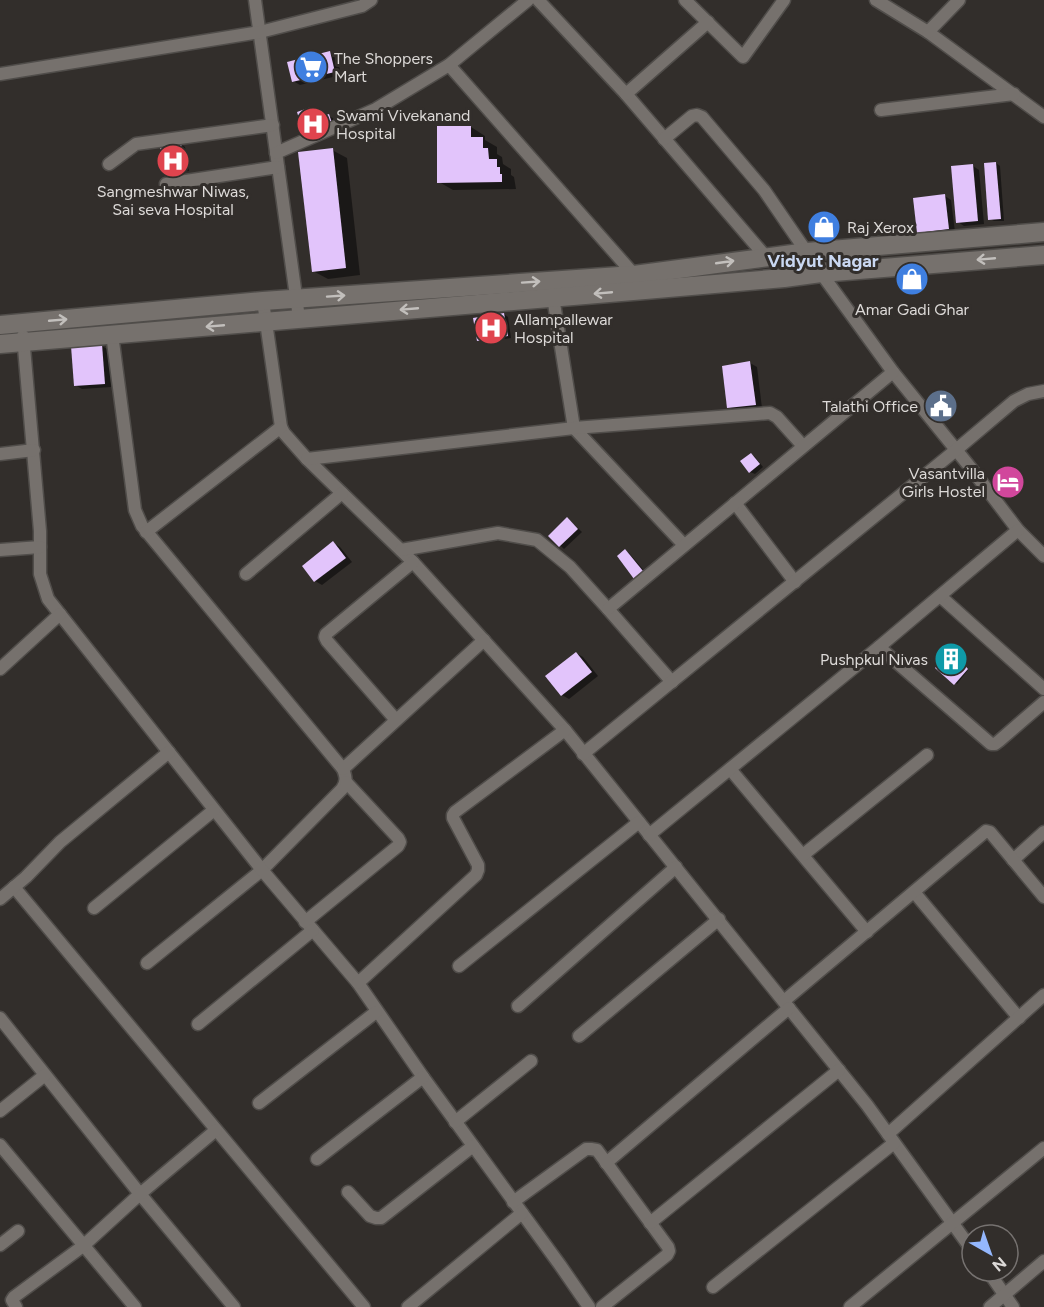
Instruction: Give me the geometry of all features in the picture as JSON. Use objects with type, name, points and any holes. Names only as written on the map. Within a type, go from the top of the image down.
[{"type":"main road","points":[[0,325],[296,298],[634,275],[807,252],[1044,232]]},
{"type":"main road","points":[[0,344],[1044,255]]},
{"type":"street","points":[[255,0],[299,318]]},
{"type":"street","points":[[276,153],[376,109],[449,65],[528,0]]},
{"type":"street","points":[[538,0],[626,94],[766,257]]},
{"type":"street","points":[[685,0],[742,57],[784,0]]},
{"type":"street","points":[[876,0],[928,32],[1044,117]]},
{"type":"street","points":[[928,32],[959,0]]},
{"type":"street","points":[[0,74],[260,32],[365,2]]},
{"type":"street","points":[[626,94],[708,22]]},
{"type":"street","points":[[449,65],[645,290]]},
{"type":"street","points":[[881,110],[1014,94]]},
{"type":"street","points":[[664,139],[692,116],[702,117],[764,190],[893,372],[1018,530],[1044,556]]},
{"type":"street","points":[[109,164],[136,144],[273,125]]},
{"type":"street","points":[[166,184],[278,167]]},
{"type":"street","points":[[553,297],[574,428],[684,545]]},
{"type":"street","points":[[263,301],[281,427],[307,459],[413,562],[566,730],[839,1070],[960,1234]]},
{"type":"street","points":[[22,323],[40,531],[40,574],[48,598],[262,870],[358,983],[376,1012],[522,1213],[584,1305]]},
{"type":"street","points":[[112,334],[135,510],[142,526],[343,769],[346,777],[342,789],[262,870],[147,963]]},
{"type":"street","points":[[609,609],[893,372]]},
{"type":"street","points":[[584,754],[1014,400],[1044,391]]},
{"type":"street","points":[[307,459],[574,428],[770,413],[777,417],[803,446]]},
{"type":"street","points":[[146,532],[281,427]]},
{"type":"street","points":[[0,454],[34,450]]},
{"type":"street","points":[[246,574],[342,493]]},
{"type":"street","points":[[735,503],[795,582]]},
{"type":"street","points":[[649,835],[1018,530]]},
{"type":"street","points":[[401,550],[498,534],[537,540],[570,567],[672,682]]},
{"type":"street","points":[[0,550],[40,547]]},
{"type":"street","points":[[396,720],[325,637],[413,562]]},
{"type":"street","points":[[940,596],[1044,689]]},
{"type":"street","points":[[0,669],[60,614]]},
{"type":"street","points":[[343,769],[484,640]]},
{"type":"street","points":[[879,647],[991,744],[999,741],[1044,702]]},
{"type":"street","points":[[358,983],[476,875],[477,866],[453,819],[455,812],[566,730]]},
{"type":"street","points":[[0,899],[26,877],[60,842],[169,752]]},
{"type":"street","points":[[802,855],[927,755]]},
{"type":"street","points":[[730,769],[867,932]]},
{"type":"street","points":[[198,1024],[398,846],[400,842],[398,838],[346,782]]},
{"type":"street","points":[[93,908],[214,810]]},
{"type":"street","points":[[459,966],[639,822]]},
{"type":"street","points":[[606,1163],[867,932],[986,831],[990,832],[1044,897]]},
{"type":"street","points":[[1013,860],[1044,832]]},
{"type":"street","points":[[518,1006],[676,867]]},
{"type":"street","points":[[14,887],[364,1307]]},
{"type":"street","points":[[914,892],[1019,1018]]},
{"type":"street","points":[[579,1036],[719,919]]},
{"type":"street","points":[[713,1287],[891,1138],[1044,995]]},
{"type":"street","points":[[260,1103],[376,1012]]},
{"type":"street","points":[[0,1018],[140,1194],[234,1307]]},
{"type":"street","points":[[455,1122],[531,1061]]},
{"type":"street","points":[[650,1222],[839,1070]]},
{"type":"street","points":[[0,1111],[45,1075]]},
{"type":"street","points":[[317,1159],[423,1077]]},
{"type":"street","points":[[16,1307],[12,1300],[14,1297],[83,1246],[216,1130]]},
{"type":"street","points":[[0,1145],[135,1307]]},
{"type":"street","points":[[348,1192],[370,1216],[381,1218],[473,1146]]},
{"type":"street","points":[[850,1307],[1044,1148]]},
{"type":"street","points":[[513,1202],[586,1149],[597,1150],[669,1251],[668,1255],[602,1307]]},
{"type":"street","points":[[408,1307],[522,1213]]},
{"type":"street","points":[[0,1245],[18,1231]]},
{"type":"street","points":[[990,1307],[1044,1261]]},
{"type":"street","points":[[996,1283],[1013,1307]]},
{"type":"building","name":"The Shoppers Mart","points":[[330,51],[335,72],[292,82],[287,62]]},
{"type":"building","points":[[311,107],[314,119],[329,114],[333,126],[304,135],[297,112]]},
{"type":"building","points":[[437,126],[471,126],[471,137],[483,137],[483,148],[488,148],[489,159],[497,159],[502,182],[437,183]]},
{"type":"building","points":[[181,143],[185,169],[163,172],[160,146]]},
{"type":"building","points":[[333,148],[346,268],[312,272],[298,152]]},
{"type":"building","points":[[996,162],[1001,219],[988,220],[984,163]]},
{"type":"building","points":[[973,164],[978,221],[956,223],[951,166]]},
{"type":"building","points":[[945,194],[949,229],[917,233],[913,198]]},
{"type":"building","points":[[504,313],[508,336],[477,341],[473,318]]},
{"type":"building","points":[[102,344],[105,384],[74,386],[71,346]]},
{"type":"building","points":[[750,361],[756,405],[727,408],[722,366]]},
{"type":"building","points":[[751,453],[760,464],[749,473],[740,461]]},
{"type":"building","points":[[567,517],[578,529],[559,547],[548,536]]},
{"type":"building","points":[[333,541],[346,558],[314,582],[302,566]]},
{"type":"building","points":[[625,549],[643,571],[634,579],[617,556]]},
{"type":"building","name":"Pushpkul Nivas","points":[[952,651],[968,669],[954,685],[935,668]]},
{"type":"building","points":[[576,652],[592,672],[561,696],[545,676]]},
{"type":"place","name":"The Shoppers Mart","points":[[311,67]]},
{"type":"place","name":"Swami Vivekanand Hospital","points":[[313,124]]},
{"type":"place","name":"Sangmeshwar Niwas, Sai seva Hospital","points":[[173,161]]},
{"type":"place","name":"Raj Xerox","points":[[824,227]]},
{"type":"place","name":"Amar Gadi Ghar","points":[[912,279]]},
{"type":"place","name":"Allampallewar Hospital","points":[[491,328]]},
{"type":"place","name":"Talathi Office","points":[[941,406]]},
{"type":"place","name":"Vasantvilla Girls Hostel","points":[[1008,482]]},
{"type":"place","name":"Pushpkul Nivas","points":[[951,659]]},
{"type":"district","name":"Vidyut Nagar","points":[[823,261]]}]
